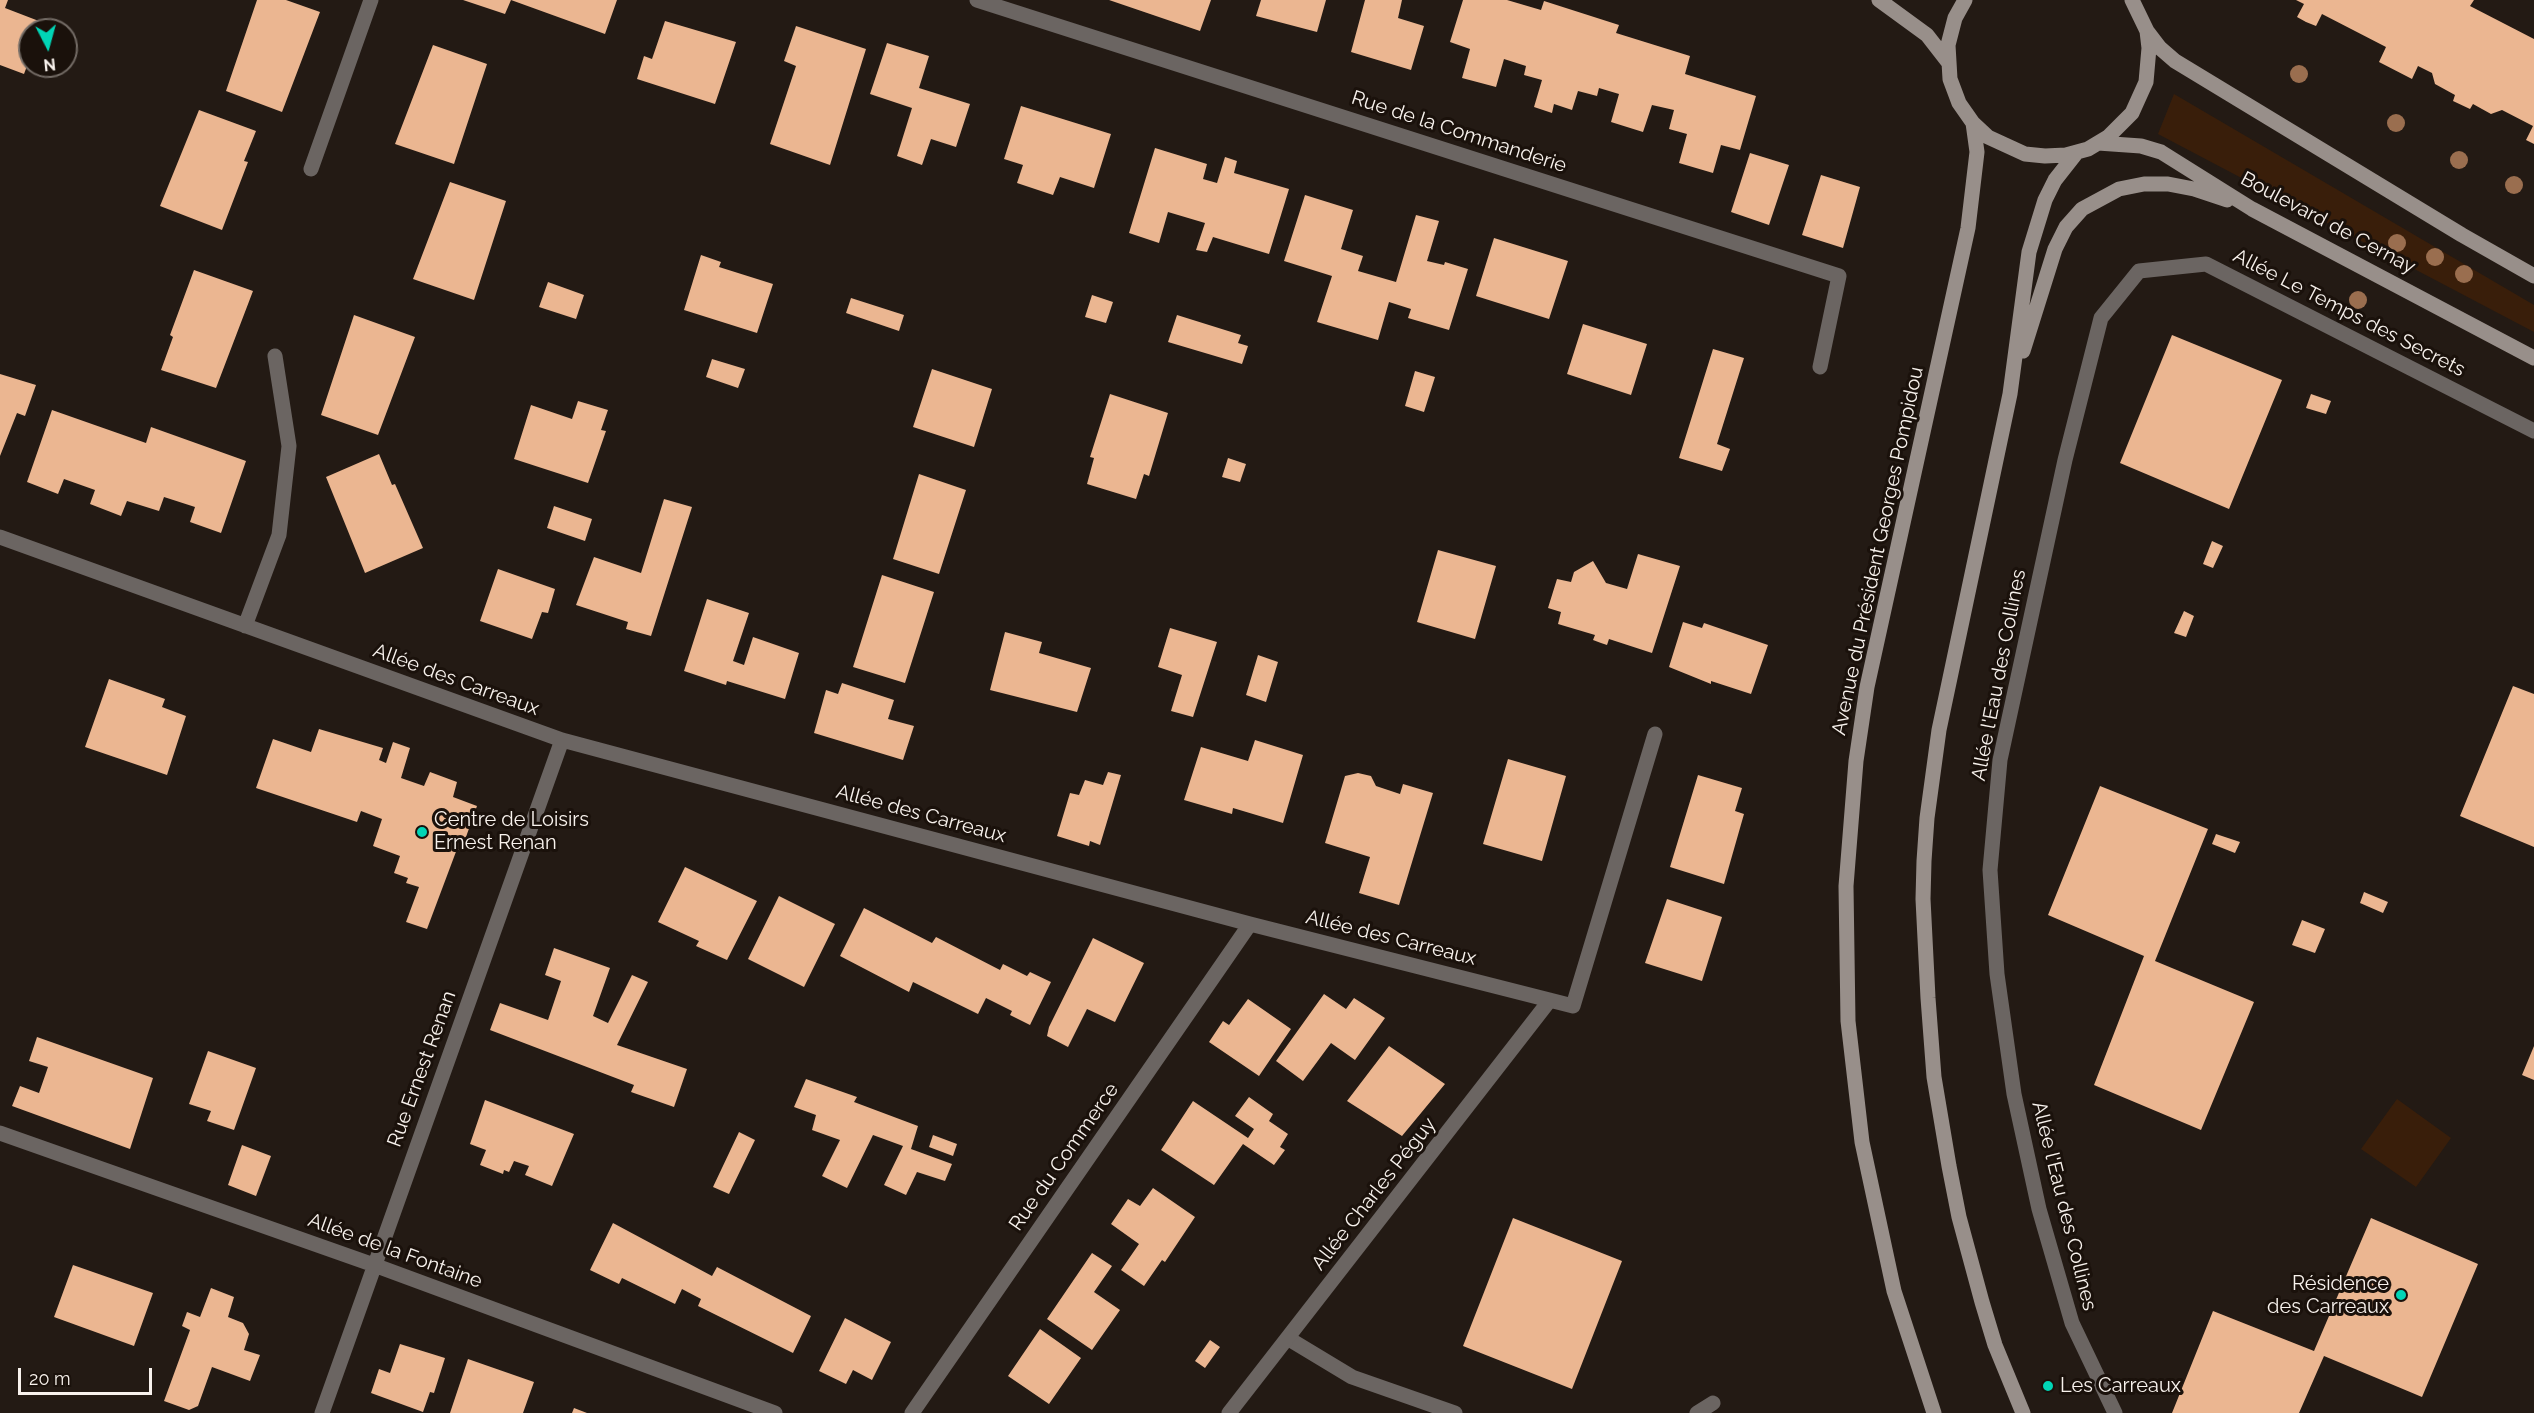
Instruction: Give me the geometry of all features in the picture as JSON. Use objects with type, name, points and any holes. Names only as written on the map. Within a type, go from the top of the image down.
[{"type":"main road","points":[[1879,0],[1927,35],[1948,62]]},
{"type":"main road","points":[[1965,0],[1951,31],[1948,62],[1954,91],[1973,123],[1988,137],[2025,154],[2045,156],[2077,152],[2098,143],[2121,126],[2140,98],[2149,65],[2146,31]]},
{"type":"main road","points":[[2132,0],[2146,31],[2175,61],[2462,235],[2534,276]]},
{"type":"main road","name":"Avenue du Président Georges Pompidou","points":[[1934,1413],[1894,1291],[1868,1177],[1848,1021],[1846,886],[1856,761],[1867,687],[1967,236],[1976,177],[1977,152],[1973,123]]},
{"type":"main road","name":"Boulevard de Cernay","points":[[2098,143],[2141,146],[2161,152],[2252,209],[2534,358]]},
{"type":"main road","points":[[2023,1413],[1995,1345],[1982,1302],[1959,1217],[1949,1166],[1934,1077],[1923,899],[1927,818],[1939,730],[2010,394],[2029,252],[2036,226],[2055,180],[2077,152]]},
{"type":"main road","points":[[2010,394],[2055,249],[2066,227],[2082,209],[2119,189],[2168,184],[2194,189],[2252,209]]},
{"type":"street","points":[[311,169],[371,0]]},
{"type":"street","name":"Rue de la Commanderie","points":[[977,0],[1839,276],[1820,367]]},
{"type":"street","name":"Allée Le Temps des Secrets","points":[[2139,271],[2206,264],[2534,430]]},
{"type":"street","name":"Allée l'Eau des Collines","points":[[2115,1413],[2072,1323],[2039,1209],[2014,1094],[1998,974],[1990,870],[2000,760],[2065,460],[2101,318],[2139,271]]},
{"type":"street","points":[[245,626],[279,535],[289,446],[275,356]]},
{"type":"street","name":"Allée des Carreaux","points":[[0,537],[562,740],[1250,924],[1573,1006],[1654,734]]},
{"type":"street","name":"Rue Ernest Renan","points":[[322,1413],[562,740]]},
{"type":"street","name":"Rue du Commerce","points":[[912,1413],[1250,924]]},
{"type":"street","name":"Allée Charles Péguy","points":[[1229,1413],[1289,1339],[1550,1000]]},
{"type":"street","name":"Allée de la Fontaine","points":[[0,1133],[374,1265],[775,1413]]},
{"type":"street","points":[[1289,1339],[1352,1377],[1455,1413]]},
{"type":"street","points":[[1696,1413],[1713,1403]]},
{"type":"shaded area","points":[[2174,94],[2534,305],[2534,332],[2158,134]]},
{"type":"shaded area","points":[[2397,1099],[2451,1138],[2416,1187],[2361,1149]]},
{"type":"building","points":[[0,0],[8,0],[5,8],[31,18],[18,18],[18,72],[0,65]]},
{"type":"building","points":[[257,0],[286,0],[320,12],[282,112],[226,91]]},
{"type":"building","points":[[463,0],[511,0],[505,14]]},
{"type":"building","points":[[511,0],[617,0],[605,34]]},
{"type":"building","points":[[1109,0],[1211,0],[1200,31]]},
{"type":"building","points":[[1261,0],[1326,0],[1317,32],[1256,16]]},
{"type":"building","points":[[1365,0],[1402,0],[1398,18],[1424,26],[1411,70],[1351,52]]},
{"type":"building","points":[[1463,0],[1507,0],[1541,10],[1544,1],[1619,25],[1616,33],[1690,56],[1685,74],[1756,96],[1740,150],[1721,145],[1713,173],[1679,163],[1687,134],[1669,129],[1674,110],[1652,105],[1643,132],[1611,122],[1619,94],[1599,88],[1597,96],[1578,91],[1572,110],[1554,104],[1552,113],[1534,107],[1542,80],[1524,75],[1526,66],[1504,59],[1496,87],[1462,78],[1470,49],[1450,42]]},
{"type":"building","points":[[2296,0],[2474,0],[2470,6],[2534,39],[2534,144],[2526,140],[2533,126],[2502,110],[2491,114],[2473,104],[2470,109],[2453,101],[2455,95],[2435,84],[2432,73],[2418,66],[2412,79],[2379,62],[2386,47],[2322,14],[2316,26],[2306,22],[2297,17],[2304,4]]},
{"type":"building","points":[[665,21],[736,42],[715,104],[637,79],[644,56],[652,59]]},
{"type":"building","points":[[796,26],[866,49],[830,165],[770,144],[796,66],[784,61]]},
{"type":"building","points":[[887,43],[929,56],[919,88],[970,104],[956,147],[931,139],[922,165],[897,156],[912,108],[870,94]]},
{"type":"building","points":[[433,45],[487,64],[454,164],[395,144]]},
{"type":"building","points":[[1021,106],[1111,134],[1094,188],[1060,177],[1053,195],[1017,183],[1023,165],[1004,159]]},
{"type":"building","points":[[199,110],[256,131],[244,161],[248,162],[222,230],[160,206]]},
{"type":"building","points":[[1155,148],[1207,164],[1203,179],[1217,183],[1225,157],[1237,161],[1234,173],[1289,189],[1269,254],[1213,237],[1207,252],[1196,250],[1205,223],[1168,212],[1159,243],[1129,233]]},
{"type":"building","points":[[1750,153],[1789,165],[1769,225],[1731,212]]},
{"type":"building","points":[[1821,175],[1860,187],[1843,248],[1802,235]]},
{"type":"building","points":[[450,182],[506,201],[474,300],[413,279]]},
{"type":"building","points":[[1305,195],[1353,210],[1341,249],[1363,256],[1358,271],[1396,282],[1416,215],[1439,221],[1427,261],[1444,265],[1445,262],[1468,269],[1449,330],[1408,318],[1411,309],[1389,302],[1378,340],[1317,322],[1332,276],[1284,261]]},
{"type":"building","points":[[1494,238],[1568,261],[1549,319],[1476,296]]},
{"type":"building","points":[[701,255],[721,262],[719,267],[773,284],[757,333],[684,310]]},
{"type":"building","points":[[194,270],[253,291],[216,388],[161,370],[173,337],[170,335]]},
{"type":"building","points":[[548,282],[584,295],[576,319],[539,307]]},
{"type":"building","points":[[1092,295],[1113,302],[1106,323],[1085,317]]},
{"type":"building","points":[[851,298],[904,315],[899,331],[846,313]]},
{"type":"building","points":[[354,315],[415,337],[378,435],[321,415]]},
{"type":"building","points":[[1177,315],[1241,335],[1238,343],[1248,346],[1242,364],[1168,342]]},
{"type":"building","points":[[1583,324],[1647,344],[1631,395],[1567,374]]},
{"type":"building","points":[[2172,335],[2282,380],[2229,509],[2120,463]]},
{"type":"building","points":[[1713,349],[1744,358],[1717,444],[1730,449],[1722,471],[1679,458]]},
{"type":"building","points":[[712,359],[745,369],[738,388],[706,377]]},
{"type":"building","points":[[932,369],[992,389],[974,447],[913,427]]},
{"type":"building","points":[[1415,371],[1435,377],[1424,412],[1405,406]]},
{"type":"building","points":[[0,374],[36,385],[25,416],[17,413],[0,456]]},
{"type":"building","points":[[1110,394],[1168,413],[1149,476],[1144,474],[1136,499],[1087,484],[1094,458],[1090,457]]},
{"type":"building","points":[[2311,394],[2331,401],[2326,414],[2306,408]]},
{"type":"building","points":[[578,401],[608,410],[601,430],[606,431],[588,483],[514,459],[531,405],[572,419]]},
{"type":"building","points":[[52,410],[146,443],[151,427],[246,461],[221,533],[190,522],[195,507],[164,497],[159,511],[127,501],[121,516],[90,504],[95,490],[64,479],[58,494],[27,482]]},
{"type":"building","points":[[379,454],[423,548],[365,573],[326,477]]},
{"type":"building","points":[[1228,458],[1246,464],[1240,482],[1222,477]]},
{"type":"building","points":[[919,474],[966,490],[939,574],[893,559]]},
{"type":"building","points":[[664,499],[692,507],[651,636],[626,629],[628,622],[576,605],[594,557],[641,573]]},
{"type":"building","points":[[554,506],[592,519],[585,541],[547,528]]},
{"type":"building","points":[[2212,541],[2223,546],[2213,568],[2203,564]]},
{"type":"building","points":[[1438,550],[1496,566],[1475,639],[1417,622]]},
{"type":"building","points":[[1638,554],[1680,566],[1652,653],[1609,639],[1607,645],[1593,640],[1595,635],[1558,624],[1561,612],[1548,608],[1557,579],[1571,582],[1574,572],[1593,561],[1606,583],[1627,589]]},
{"type":"building","points":[[498,569],[555,589],[548,613],[542,612],[532,639],[480,621]]},
{"type":"building","points":[[882,575],[934,592],[905,683],[853,667]]},
{"type":"building","points":[[707,599],[749,613],[733,661],[744,665],[753,637],[799,653],[785,699],[727,681],[726,685],[684,671]]},
{"type":"building","points":[[2184,611],[2194,616],[2186,637],[2174,633]]},
{"type":"building","points":[[1683,622],[1702,628],[1704,623],[1768,645],[1751,694],[1711,681],[1711,684],[1669,667]]},
{"type":"building","points":[[1170,628],[1217,642],[1193,717],[1171,711],[1182,675],[1158,667]]},
{"type":"building","points":[[1005,632],[1042,642],[1039,653],[1091,668],[1077,712],[990,690]]},
{"type":"building","points":[[1258,655],[1278,662],[1266,702],[1246,695]]},
{"type":"building","points":[[109,679],[165,699],[162,707],[186,716],[167,775],[85,747]]},
{"type":"building","points":[[842,683],[894,700],[888,719],[914,726],[903,760],[814,733],[826,690],[838,694]]},
{"type":"building","points":[[2513,686],[2534,694],[2534,847],[2460,816]]},
{"type":"building","points":[[319,729],[383,748],[379,760],[386,763],[393,742],[410,748],[401,778],[424,786],[430,772],[457,782],[453,797],[477,806],[461,851],[457,849],[427,929],[406,922],[419,887],[406,883],[408,878],[394,873],[400,856],[373,846],[382,819],[361,811],[357,822],[256,788],[273,739],[311,752]]},
{"type":"building","points":[[1255,740],[1303,755],[1283,823],[1233,808],[1232,814],[1184,800],[1201,747],[1248,761]]},
{"type":"building","points":[[1508,759],[1566,776],[1542,861],[1483,844]]},
{"type":"building","points":[[1108,772],[1121,775],[1100,845],[1090,841],[1089,846],[1057,836],[1070,793],[1079,795],[1085,780],[1103,785]]},
{"type":"building","points":[[1358,773],[1371,776],[1376,786],[1400,794],[1403,784],[1433,793],[1399,905],[1359,893],[1370,857],[1325,843],[1345,776]]},
{"type":"building","points":[[1698,775],[1742,788],[1735,811],[1744,814],[1724,884],[1670,867]]},
{"type":"building","points":[[2100,786],[2208,829],[2155,961],[2254,1002],[2201,1130],[2094,1085],[2144,956],[2048,915]]},
{"type":"building","points":[[2216,834],[2240,842],[2235,853],[2212,844]]},
{"type":"building","points":[[685,867],[757,901],[727,960],[696,946],[699,941],[658,922]]},
{"type":"building","points":[[2364,892],[2388,902],[2383,913],[2360,903]]},
{"type":"building","points":[[779,896],[835,924],[804,987],[748,959]]},
{"type":"building","points":[[1667,899],[1722,917],[1702,981],[1645,963]]},
{"type":"building","points":[[864,908],[932,943],[936,937],[1000,970],[1003,964],[1027,976],[1030,972],[1051,982],[1030,1025],[1010,1015],[1012,1011],[986,998],[978,1014],[913,982],[909,992],[840,956]]},
{"type":"building","points":[[2302,920],[2325,929],[2315,953],[2292,945]]},
{"type":"building","points":[[1093,938],[1144,963],[1115,1022],[1087,1009],[1068,1047],[1047,1036],[1049,1027]]},
{"type":"building","points":[[554,948],[610,968],[593,1016],[608,1023],[632,975],[648,982],[617,1045],[687,1069],[674,1107],[631,1092],[634,1085],[490,1030],[500,1003],[548,1020],[561,981],[545,975]]},
{"type":"building","points":[[1324,994],[1346,1009],[1354,998],[1385,1018],[1355,1060],[1331,1043],[1303,1081],[1276,1061]]},
{"type":"building","points":[[1248,999],[1291,1029],[1259,1076],[1209,1042],[1223,1021],[1229,1025]]},
{"type":"building","points":[[37,1037],[153,1078],[130,1149],[12,1106],[20,1086],[39,1093],[48,1067],[29,1061]]},
{"type":"building","points":[[1389,1046],[1445,1084],[1402,1136],[1347,1101]]},
{"type":"building","points":[[2534,1046],[2534,1080],[2522,1075]]},
{"type":"building","points":[[208,1051],[256,1068],[234,1130],[207,1121],[211,1111],[189,1104]]},
{"type":"building","points":[[806,1079],[857,1097],[854,1102],[918,1126],[911,1149],[952,1164],[945,1181],[917,1172],[906,1195],[884,1185],[903,1146],[873,1135],[847,1188],[822,1176],[840,1140],[812,1130],[816,1115],[794,1107]]},
{"type":"building","points":[[1249,1097],[1273,1114],[1269,1121],[1288,1134],[1280,1147],[1285,1150],[1274,1165],[1243,1144],[1214,1185],[1161,1150],[1193,1101],[1248,1138],[1254,1129],[1235,1116]]},
{"type":"building","points":[[485,1100],[574,1134],[552,1186],[525,1175],[529,1166],[514,1161],[509,1172],[504,1170],[503,1174],[480,1165],[486,1150],[470,1144]]},
{"type":"building","points":[[739,1132],[755,1140],[729,1194],[713,1187]]},
{"type":"building","points":[[933,1135],[957,1144],[953,1156],[929,1147]]},
{"type":"building","points":[[242,1145],[271,1156],[256,1196],[228,1185]]},
{"type":"building","points":[[1153,1188],[1195,1217],[1165,1262],[1162,1260],[1144,1286],[1121,1270],[1139,1244],[1111,1224],[1128,1199],[1140,1206]]},
{"type":"building","points":[[1513,1218],[1622,1261],[1572,1389],[1463,1346]]},
{"type":"building","name":"Résidence des Carreaux","points":[[2371,1218],[2478,1264],[2422,1397],[2324,1356],[2299,1413],[2172,1413],[2213,1311],[2314,1351]]},
{"type":"building","points":[[613,1223],[712,1276],[717,1267],[811,1316],[793,1353],[698,1306],[701,1299],[682,1289],[675,1304],[622,1278],[619,1284],[590,1270]]},
{"type":"building","points":[[1092,1253],[1112,1266],[1094,1292],[1120,1310],[1092,1350],[1047,1319]]},
{"type":"building","points":[[73,1265],[153,1293],[134,1346],[54,1317]]},
{"type":"building","points":[[211,1288],[234,1297],[228,1317],[243,1323],[249,1334],[244,1350],[260,1355],[250,1381],[212,1367],[198,1406],[189,1410],[164,1401],[190,1330],[182,1326],[187,1312],[200,1317]]},
{"type":"building","points":[[845,1318],[891,1342],[872,1380],[853,1370],[846,1384],[819,1371]]},
{"type":"building","points":[[1040,1329],[1081,1358],[1049,1404],[1008,1376]]},
{"type":"building","points":[[1210,1340],[1220,1347],[1205,1368],[1195,1361]]},
{"type":"building","points":[[400,1344],[445,1358],[434,1393],[430,1392],[423,1412],[371,1393],[379,1369],[390,1373]]},
{"type":"building","points":[[468,1359],[534,1382],[523,1413],[450,1413]]},
{"type":"building","points":[[574,1408],[587,1413],[572,1413]]},
{"type":"place","name":"Centre de Loisirs Ernest Renan","points":[[422,832]]},
{"type":"place","name":"Résidence des Carreaux","points":[[2401,1295]]},
{"type":"place","name":"Les Carreaux","points":[[2048,1386]]}]
